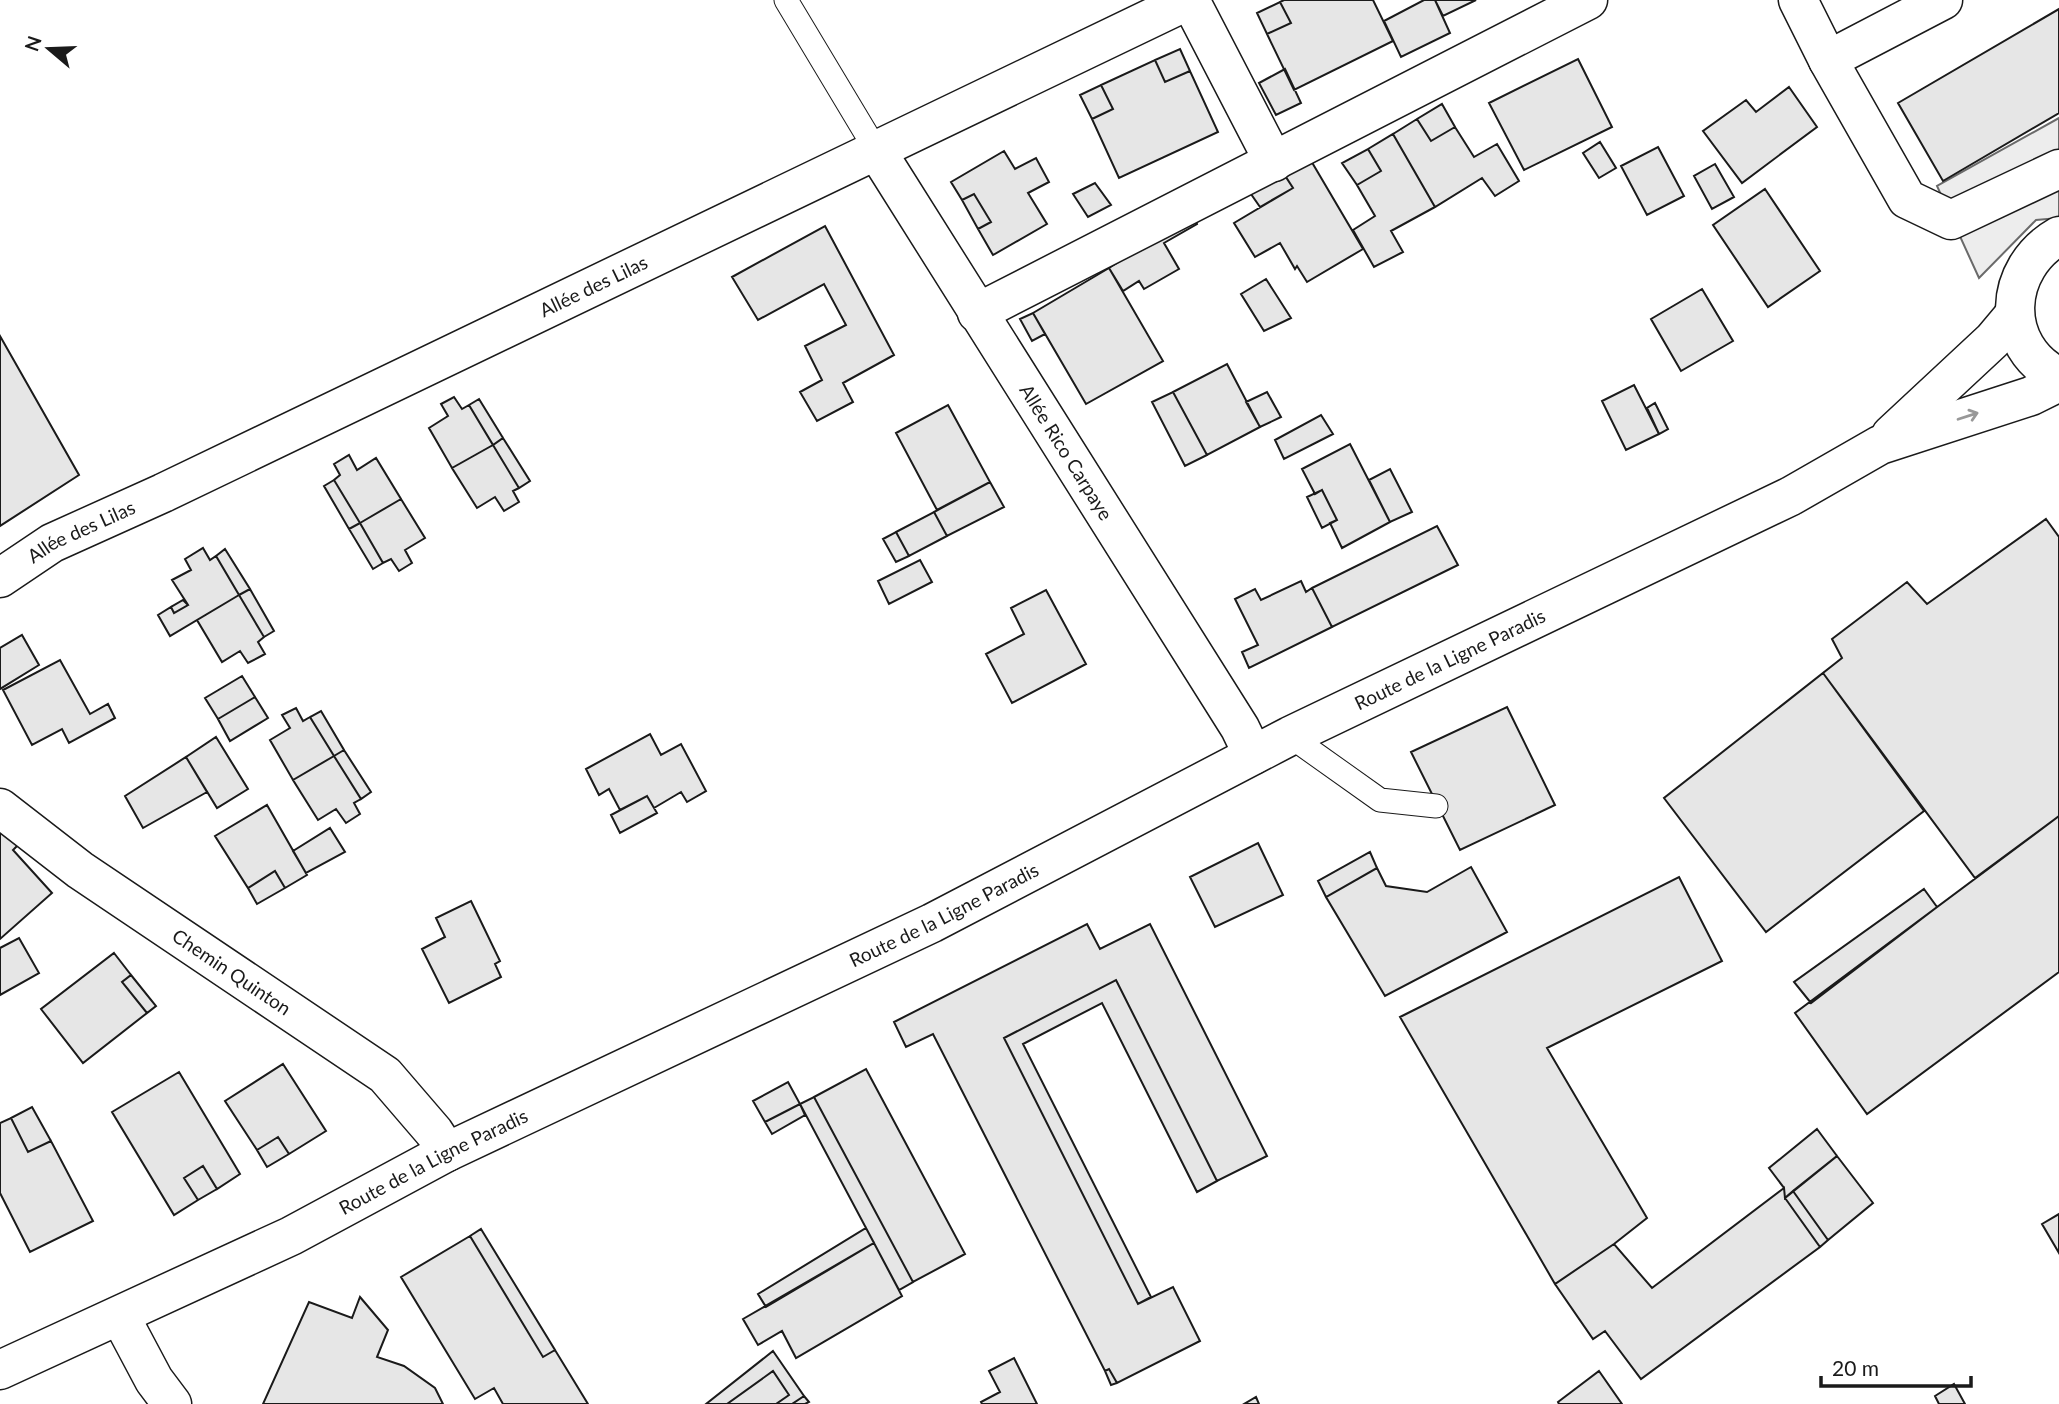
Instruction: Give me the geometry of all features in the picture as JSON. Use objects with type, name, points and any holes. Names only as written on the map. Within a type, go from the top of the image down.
[{"type":"street","name":"Allée des Lilas","points":[[0,578],[52,543],[176,487],[1189,0]]},
{"type":"street","points":[[1189,0],[1274,162]]},
{"type":"street","points":[[977,313],[1588,0]]},
{"type":"street","points":[[1798,0],[1828,60],[1907,199],[1951,220],[2059,169]]},
{"type":"street","points":[[1828,60],[1943,0]]},
{"type":"street","name":"Allée Rico Carpaye","points":[[876,150],[1240,728],[1253,755]]},
{"type":"street","points":[[2059,236],[2040,249],[2024,268],[2015,298],[2014,315],[2026,348],[2036,361],[2059,379]]},
{"type":"street","name":"Route de la Ligne Paradis","points":[[1880,445],[1993,340],[2014,315]]},
{"type":"street","name":"Route de la Ligne Paradis","points":[[0,1370],[291,1236],[446,1152],[932,923],[1290,736],[1791,496],[1880,445],[2031,396],[2059,379]]},
{"type":"street","name":"Chemin Quinton","points":[[0,808],[80,870],[386,1075],[434,1132],[446,1152]]},
{"type":"street","points":[[120,1316],[154,1380],[172,1404]]},
{"type":"lane","points":[[786,0],[876,150]]},
{"type":"lane","points":[[1290,736],[1380,800],[1436,806]]},
{"type":"shaded area","points":[[2059,118],[2059,218],[2036,220],[1979,278],[1937,186]]},
{"type":"building","points":[[1373,0],[1393,41],[1294,90],[1267,34],[1291,23],[1280,2]]},
{"type":"building","points":[[1424,0],[1435,0],[1450,33],[1401,57],[1384,21]]},
{"type":"building","points":[[1435,0],[1476,0],[1443,16]]},
{"type":"building","points":[[1280,2],[1291,23],[1267,34],[1257,13]]},
{"type":"building","points":[[2059,9],[2059,113],[1943,181],[1898,103]]},
{"type":"building","points":[[1180,49],[1190,71],[1165,82],[1155,60]]},
{"type":"building","points":[[1578,59],[1612,127],[1524,170],[1489,103]]},
{"type":"building","points":[[1155,60],[1165,82],[1190,71],[1218,132],[1119,178],[1092,119],[1113,109],[1101,85]]},
{"type":"building","points":[[1285,69],[1301,103],[1276,115],[1259,83]]},
{"type":"building","points":[[1101,85],[1113,109],[1092,119],[1080,95]]},
{"type":"building","points":[[1789,87],[1817,127],[1742,183],[1703,131],[1746,100],[1756,112]]},
{"type":"building","points":[[1442,104],[1455,127],[1431,141],[1417,119]]},
{"type":"building","points":[[1417,119],[1431,141],[1455,127],[1474,157],[1497,144],[1519,181],[1495,196],[1482,178],[1435,207],[1393,134]]},
{"type":"building","points":[[1393,134],[1435,207],[1391,231],[1403,252],[1374,267],[1353,230],[1375,216],[1357,185],[1381,171],[1368,149]]},
{"type":"building","points":[[1600,142],[1616,168],[1599,178],[1583,153]]},
{"type":"building","points":[[1658,147],[1684,196],[1647,215],[1621,166]]},
{"type":"building","points":[[1368,149],[1381,171],[1357,185],[1342,163]]},
{"type":"building","points":[[1004,151],[1015,169],[1036,158],[1049,182],[1028,193],[1047,224],[993,255],[978,229],[991,222],[974,194],[962,200],[951,182]]},
{"type":"building","points":[[1310,159],[1363,249],[1307,282],[1297,266],[1295,269],[1280,243],[1255,257],[1234,223],[1293,188],[1284,174]]},
{"type":"building","points":[[1715,164],[1734,197],[1712,209],[1694,176]]},
{"type":"building","points":[[1284,174],[1293,188],[1260,207],[1251,194]]},
{"type":"building","points":[[1095,183],[1111,205],[1088,217],[1073,194]]},
{"type":"building","points":[[1765,189],[1820,271],[1768,307],[1713,225]]},
{"type":"building","points":[[974,194],[991,222],[978,229],[962,200]]},
{"type":"building","points":[[1194,214],[1197,224],[1164,243],[1179,269],[1144,289],[1139,281],[1123,291],[1109,268]]},
{"type":"building","points":[[825,226],[894,355],[843,383],[853,402],[817,421],[800,392],[822,380],[805,346],[846,325],[824,284],[758,320],[732,277]]},
{"type":"building","points":[[1109,268],[1163,361],[1086,404],[1033,313]]},
{"type":"building","points":[[1266,279],[1291,318],[1264,331],[1241,294]]},
{"type":"building","points":[[1702,289],[1733,341],[1681,371],[1651,319]]},
{"type":"building","points":[[1033,313],[1045,334],[1032,341],[1020,319]]},
{"type":"building","points":[[0,336],[79,475],[0,526]]},
{"type":"building","points":[[1227,364],[1260,427],[1207,455],[1173,392]]},
{"type":"building","points":[[1634,385],[1659,434],[1626,450],[1602,401]]},
{"type":"building","points":[[1173,392],[1207,455],[1185,466],[1152,402]]},
{"type":"building","points":[[1267,392],[1281,417],[1260,427],[1246,402]]},
{"type":"building","points":[[454,397],[462,409],[469,405],[493,445],[452,468],[429,428],[448,416],[441,404]]},
{"type":"building","points":[[479,399],[503,438],[493,445],[469,405]]},
{"type":"building","points":[[1655,403],[1668,429],[1659,434],[1647,408]]},
{"type":"building","points":[[948,405],[990,482],[937,510],[896,433]]},
{"type":"building","points":[[1321,415],[1333,434],[1284,459],[1275,440]]},
{"type":"building","points":[[503,438],[530,481],[519,488],[493,445]]},
{"type":"building","points":[[1350,444],[1390,522],[1342,548],[1330,523],[1337,520],[1322,490],[1315,494],[1302,469]]},
{"type":"building","points":[[493,445],[519,488],[513,491],[519,502],[504,511],[495,497],[477,508],[452,468]]},
{"type":"building","points":[[349,455],[357,470],[376,458],[401,499],[360,523],[334,480],[340,475],[334,464]]},
{"type":"building","points":[[1390,469],[1412,512],[1390,522],[1369,480]]},
{"type":"building","points":[[334,480],[360,523],[349,529],[324,486]]},
{"type":"building","points":[[990,482],[1004,507],[947,536],[934,512]]},
{"type":"building","points":[[1322,490],[1337,520],[1322,528],[1307,497]]},
{"type":"building","points":[[401,499],[425,538],[405,550],[412,563],[399,571],[391,559],[383,563],[360,523]]},
{"type":"building","points":[[934,512],[947,536],[909,556],[896,532]]},
{"type":"building","points":[[2046,519],[2059,537],[2059,816],[1975,878],[1823,673],[1842,658],[1832,639],[1907,582],[1927,604]]},
{"type":"building","points":[[360,523],[383,563],[373,569],[349,529]]},
{"type":"building","points":[[1437,526],[1458,565],[1332,627],[1312,588]]},
{"type":"building","points":[[896,532],[909,556],[896,562],[883,539]]},
{"type":"building","points":[[203,548],[210,560],[216,556],[239,595],[170,636],[158,615],[171,607],[174,613],[188,605],[172,580],[191,570],[185,559]]},
{"type":"building","points":[[225,549],[250,589],[239,595],[216,556]]},
{"type":"building","points":[[920,560],[932,582],[889,604],[878,581]]},
{"type":"building","points":[[1301,581],[1306,592],[1312,588],[1332,627],[1249,668],[1242,652],[1258,645],[1235,599],[1255,589],[1261,600]]},
{"type":"building","points":[[250,589],[274,631],[264,637],[239,595]]},
{"type":"building","points":[[1046,590],[1086,664],[1012,703],[986,654],[1024,634],[1011,608]]},
{"type":"building","points":[[239,595],[264,637],[258,642],[265,654],[248,663],[240,651],[222,662],[197,620]]},
{"type":"building","points":[[183,600],[188,605],[174,613],[171,607]]},
{"type":"building","points":[[22,635],[39,665],[0,689],[0,648]]},
{"type":"building","points":[[60,660],[90,714],[108,704],[115,718],[69,743],[62,729],[32,745],[3,690]]},
{"type":"building","points":[[1823,673],[1924,811],[1766,932],[1664,798]]},
{"type":"building","points":[[242,676],[255,697],[218,719],[205,698]]},
{"type":"building","points":[[255,697],[268,718],[230,741],[218,719]]},
{"type":"building","points":[[1507,707],[1555,805],[1460,850],[1411,752]]},
{"type":"building","points":[[296,708],[303,721],[310,717],[334,756],[293,780],[270,740],[290,728],[282,715]]},
{"type":"building","points":[[321,711],[344,750],[334,756],[310,717]]},
{"type":"building","points":[[650,734],[661,755],[681,744],[706,791],[687,802],[681,792],[654,808],[647,796],[620,810],[609,789],[599,795],[586,769]]},
{"type":"building","points":[[216,737],[248,789],[217,808],[186,757]]},
{"type":"building","points":[[344,750],[371,792],[361,799],[334,756]]},
{"type":"building","points":[[334,756],[361,799],[354,803],[360,814],[346,823],[336,809],[318,820],[293,780]]},
{"type":"building","points":[[186,757],[207,792],[143,828],[125,796]]},
{"type":"building","points":[[647,796],[657,813],[620,833],[611,815]]},
{"type":"building","points":[[267,805],[307,875],[285,888],[275,871],[248,888],[215,836]]},
{"type":"building","points":[[2059,816],[2059,972],[1867,1114],[1795,1013]]},
{"type":"building","points":[[330,828],[345,852],[306,873],[293,851]]},
{"type":"building","points":[[0,830],[19,844],[13,850],[52,893],[0,939]]},
{"type":"building","points":[[1258,843],[1283,895],[1215,927],[1190,877]]},
{"type":"building","points":[[1370,852],[1377,868],[1326,897],[1318,881]]},
{"type":"building","points":[[1471,867],[1507,932],[1385,996],[1326,897],[1377,868],[1386,886],[1427,892]]},
{"type":"building","points":[[275,871],[285,888],[257,904],[248,888]]},
{"type":"building","points":[[1679,877],[1722,961],[1547,1048],[1647,1218],[1555,1284],[1400,1017]]},
{"type":"building","points":[[1924,889],[1937,907],[1811,1003],[1794,982]]},
{"type":"building","points":[[471,901],[500,961],[495,964],[501,977],[449,1003],[422,949],[445,937],[436,918]]},
{"type":"building","points":[[1087,924],[1100,949],[1150,924],[1267,1156],[1217,1181],[1116,980],[1004,1038],[1138,1304],[1173,1287],[1200,1341],[1117,1383],[1109,1369],[1105,1371],[933,1034],[906,1047],[894,1022]]},
{"type":"building","points":[[19,938],[39,973],[0,995],[0,948]]},
{"type":"building","points":[[114,953],[131,975],[122,982],[147,1013],[83,1063],[41,1009]]},
{"type":"building","points":[[131,975],[156,1006],[147,1013],[122,982]]},
{"type":"building","points":[[1116,980],[1217,1181],[1197,1192],[1102,1003],[1023,1044],[1151,1297],[1138,1304],[1004,1038]]},
{"type":"building","points":[[283,1064],[326,1131],[289,1154],[278,1137],[257,1150],[225,1101]]},
{"type":"building","points":[[866,1069],[965,1254],[913,1282],[814,1097]]},
{"type":"building","points":[[179,1072],[240,1174],[217,1189],[203,1166],[184,1178],[198,1200],[174,1215],[112,1112]]},
{"type":"building","points":[[788,1082],[800,1104],[765,1122],[753,1101]]},
{"type":"building","points":[[814,1097],[913,1282],[899,1290],[800,1104]]},
{"type":"building","points":[[800,1104],[805,1115],[772,1134],[765,1122]]},
{"type":"building","points":[[32,1107],[51,1141],[28,1152],[11,1118]]},
{"type":"building","points":[[11,1118],[28,1152],[51,1141],[93,1221],[30,1252],[0,1193],[0,1123]]},
{"type":"building","points":[[1817,1129],[1837,1156],[1785,1198],[1784,1188],[1769,1168]]},
{"type":"building","points":[[278,1137],[289,1154],[267,1167],[257,1150]]},
{"type":"building","points":[[1837,1156],[1873,1203],[1828,1240],[1793,1191]]},
{"type":"building","points":[[203,1166],[217,1189],[198,1200],[184,1178]]},
{"type":"building","points":[[1784,1188],[1785,1198],[1820,1247],[1641,1379],[1605,1331],[1593,1339],[1555,1284],[1614,1244],[1652,1288]]},
{"type":"building","points":[[1793,1191],[1828,1240],[1820,1247],[1785,1198]]},
{"type":"building","points":[[2059,1214],[2059,1253],[2042,1224]]},
{"type":"building","points":[[866,1228],[874,1243],[766,1307],[758,1294]]},
{"type":"building","points":[[481,1229],[555,1350],[543,1357],[470,1236]]},
{"type":"building","points":[[470,1236],[543,1357],[555,1350],[588,1404],[503,1404],[494,1388],[475,1399],[401,1277]]},
{"type":"building","points":[[874,1243],[902,1296],[796,1358],[782,1331],[758,1345],[743,1319]]},
{"type":"building","points":[[360,1297],[388,1330],[377,1357],[404,1366],[435,1388],[443,1404],[263,1404],[309,1302],[352,1318]]},
{"type":"building","points":[[773,1351],[804,1396],[792,1404],[776,1404],[789,1395],[773,1371],[727,1404],[706,1404]]},
{"type":"building","points":[[1014,1358],[1037,1404],[982,1404],[981,1402],[1000,1392],[989,1371]]},
{"type":"building","points":[[1109,1369],[1117,1383],[1111,1385],[1105,1371]]},
{"type":"building","points":[[773,1371],[789,1395],[776,1404],[727,1404]]},
{"type":"building","points":[[1599,1371],[1622,1404],[1559,1404],[1558,1402]]},
{"type":"building","points":[[1954,1384],[1965,1404],[1939,1404],[1935,1396]]},
{"type":"building","points":[[804,1396],[809,1402],[792,1404]]},
{"type":"building","points":[[1256,1397],[1259,1404],[1244,1404]]}]
